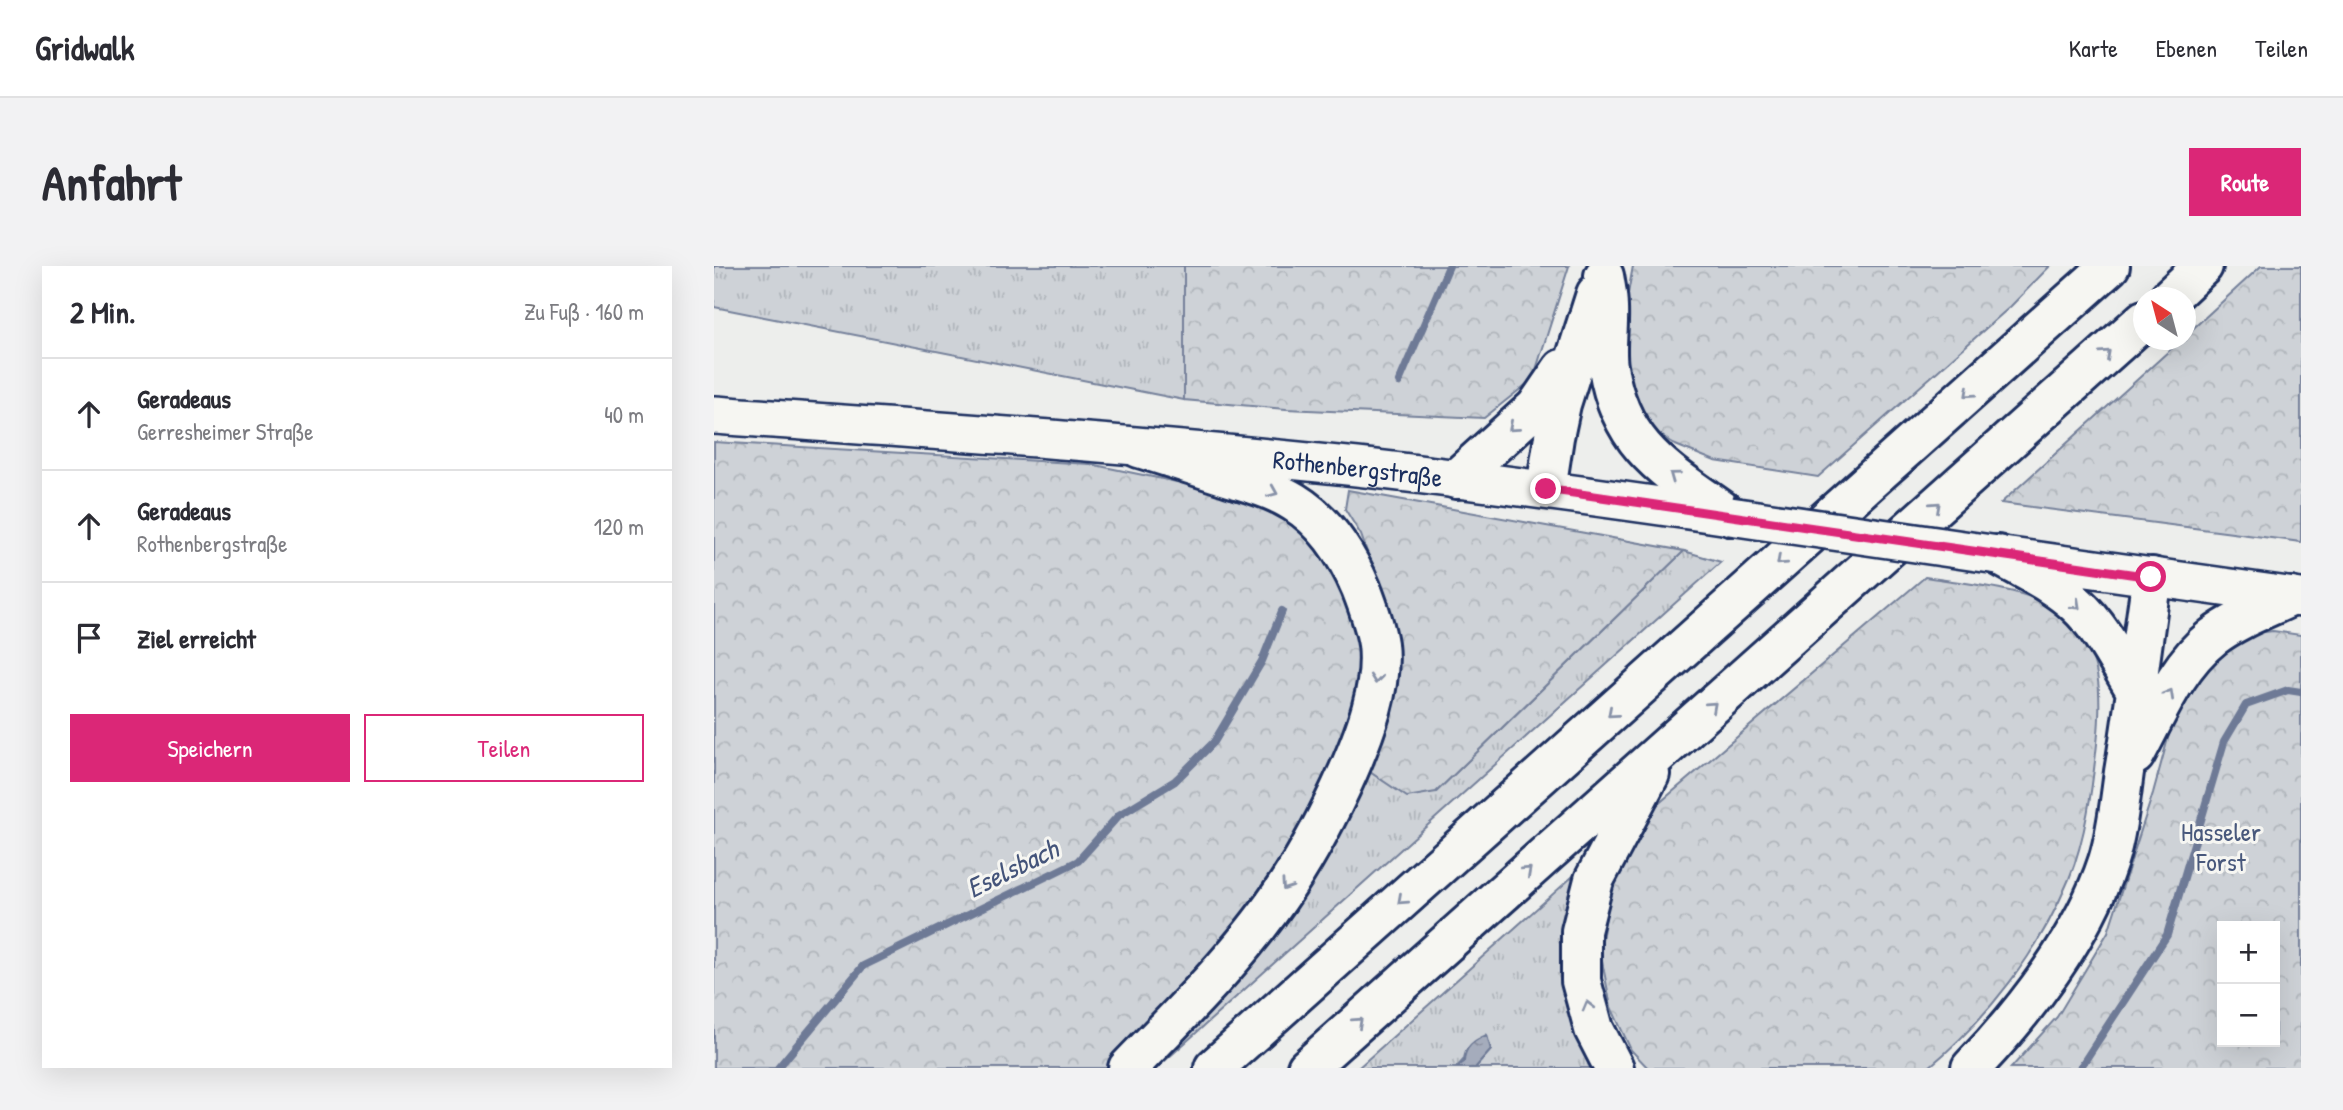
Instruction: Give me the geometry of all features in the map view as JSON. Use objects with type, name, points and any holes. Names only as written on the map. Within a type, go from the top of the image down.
[{"type":"highway","points":[[2020,347],[2067,266]]},
{"type":"highway","points":[[1214,1068],[2110,266]]},
{"type":"highway","points":[[2181,287],[2203,266]]},
{"type":"highway","points":[[1546,489],[1553,437],[1591,304],[1606,271]]},
{"type":"highway","points":[[1606,271],[1608,367],[1616,401],[1625,422],[1634,439],[1654,461],[1730,516]]},
{"type":"highway","points":[[1307,1068],[2133,330]]},
{"type":"highway","points":[[1456,479],[1536,407],[1551,388],[1582,334]]},
{"type":"highway","points":[[1128,1068],[1218,974],[1288,885],[1338,794],[1356,753],[1377,682],[1378,645],[1356,576],[1329,534],[1310,513],[1292,500],[1254,484],[1139,448]]},
{"type":"highway","points":[[1998,555],[2052,586],[2077,604],[2136,691]]},
{"type":"highway","points":[[1971,1068],[2007,1031],[2050,972],[2080,925],[2108,861],[2124,775],[2151,577]]},
{"type":"highway","points":[[2124,775],[2176,680],[2195,655],[2213,637],[2240,621],[2296,598]]},
{"type":"highway","points":[[1614,1068],[1594,1029],[1581,981],[1581,932],[1594,880],[1661,752]]},
{"type":"main road","name":"Rothenbergstraße","points":[[714,415],[1029,438],[1357,467],[1546,489],[2296,598]]},
{"type":"green space","points":[[714,266],[1184,266],[1184,400],[714,307]]},
{"type":"green space","points":[[1184,266],[1569,266],[1533,379],[1484,418],[1286,409],[1184,400]]},
{"type":"green space","points":[[1633,266],[2050,266],[2011,306],[1818,477],[1715,461],[1673,444],[1648,425],[1633,404],[1624,367],[1627,299]]},
{"type":"green space","points":[[2261,266],[2301,266],[2301,542],[2001,503],[2170,350],[2196,350],[2196,326]]},
{"type":"green space","points":[[714,442],[1090,464],[1254,498],[1315,539],[1338,571],[1359,627],[1363,677],[1354,721],[1276,875],[1239,926],[1112,1068],[714,1068]]},
{"type":"green space","points":[[1348,490],[1684,551],[1436,792],[1407,797],[1367,770],[1395,698],[1392,651],[1382,595],[1361,535],[1345,509]]},
{"type":"green space","points":[[1684,551],[1721,562],[1157,1068],[1151,1068],[1367,770],[1436,792]]},
{"type":"green space","points":[[1925,577],[1979,585],[2038,599],[2066,616],[2078,630],[2093,660],[2099,692],[2099,726],[2088,813],[2069,879],[2043,932],[2010,982],[1991,1005],[1950,1049],[1928,1068],[1648,1068],[1631,1050],[1611,1007],[1600,951],[1611,887],[1650,811]]},
{"type":"green space","name":"Hasseler Forst","points":[[2273,631],[2301,635],[2301,1068],[2011,1068],[2057,1017],[2108,932],[2153,793],[2173,720],[2188,681],[2248,634]]},
{"type":"green space","points":[[1581,869],[1606,1068],[1475,1068],[1491,1050],[1486,1035],[1456,1068],[1358,1068]]},
{"type":"water","points":[[1487,1035],[1491,1050],[1475,1068],[1456,1068],[1464,1062],[1471,1045]]},
{"type":"waterway","name":"Eselsbach","points":[[1399,382],[1449,266]]},
{"type":"waterway","name":"Eselsbach","points":[[778,1068],[863,966],[1078,861],[1119,815],[1175,781],[1214,742],[1262,661],[1282,611]]},
{"type":"waterway","points":[[2080,1068],[2167,935],[2224,742],[2246,705],[2288,690],[2301,692]]},
{"type":"route","points":[[1546,489],[2151,577]]}]
